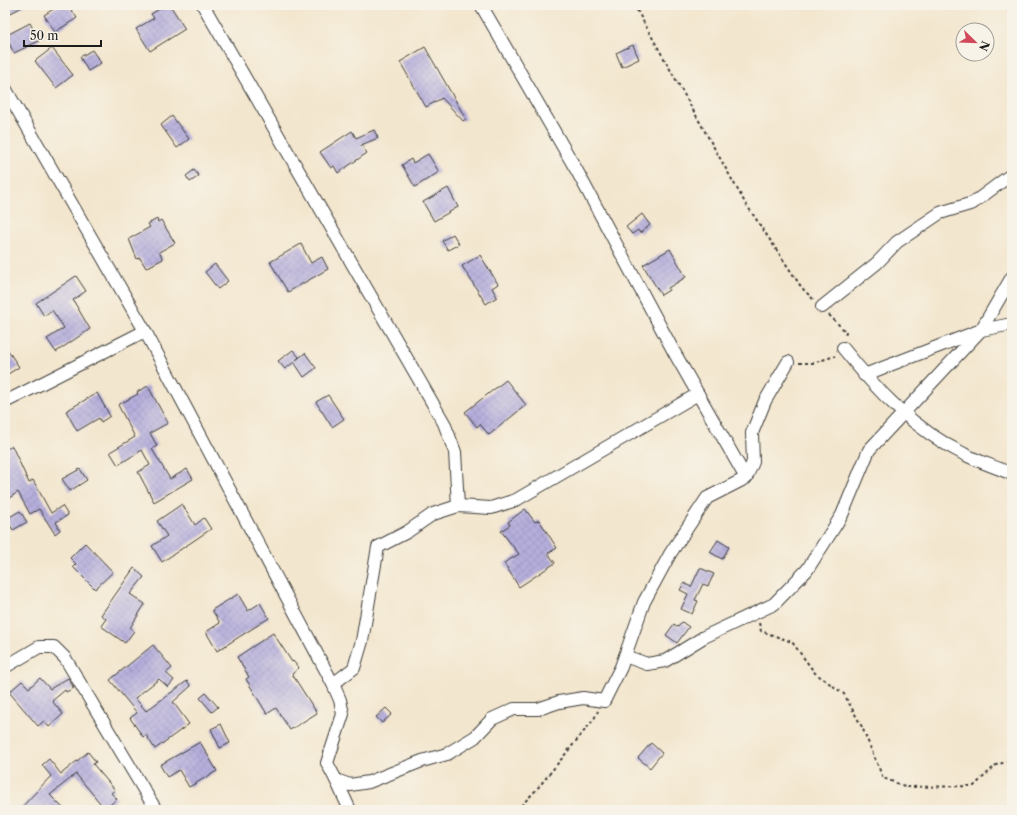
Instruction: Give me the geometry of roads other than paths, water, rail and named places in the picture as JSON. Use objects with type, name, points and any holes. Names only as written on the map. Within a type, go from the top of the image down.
[{"type":"street","points":[[203,5],[444,422],[455,452],[458,506]]},
{"type":"street","points":[[481,5],[577,171],[674,352],[746,478]]},
{"type":"street","points":[[5,88],[145,331],[333,684],[340,700],[343,714],[327,763],[350,810]]},
{"type":"street","points":[[822,307],[877,263],[897,242],[940,213],[973,203],[1012,174]]},
{"type":"street","points":[[625,656],[647,664],[665,661],[704,637],[774,604],[807,570],[842,514],[869,450],[981,330],[1012,277]]},
{"type":"street","points":[[864,375],[981,330],[1012,324]]},
{"type":"street","points":[[5,402],[145,331]]},
{"type":"street","points":[[843,348],[864,375],[903,414],[942,442],[964,454],[1012,474]]},
{"type":"street","points":[[336,780],[350,785],[369,782],[447,754],[475,737],[492,719],[514,709],[538,709],[559,702],[583,698],[604,701],[625,656],[644,602],[659,572],[707,498],[746,478],[753,462],[752,433],[765,401],[788,362]]},
{"type":"street","points":[[333,684],[354,668],[362,641],[378,547],[407,532],[433,514],[458,506],[491,508],[516,500],[698,394]]},
{"type":"street","points":[[5,667],[39,647],[54,647],[65,658],[153,809]]}]
